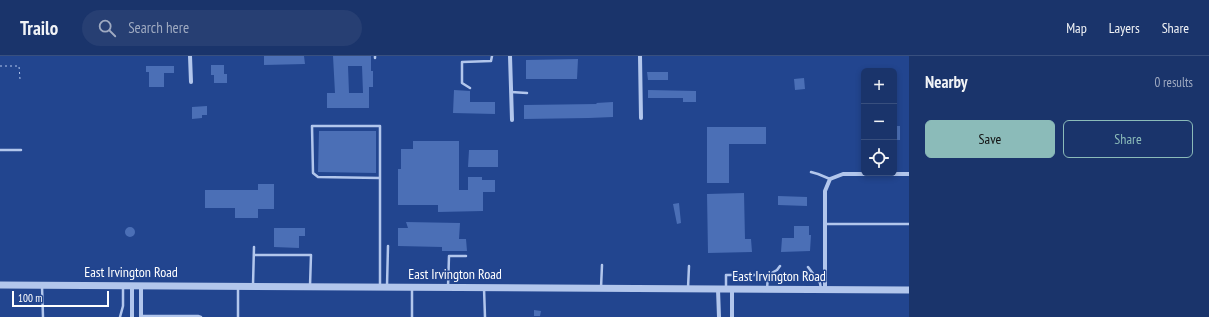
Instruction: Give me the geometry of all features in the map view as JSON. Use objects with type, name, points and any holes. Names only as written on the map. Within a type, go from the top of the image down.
[{"type":"street","points":[[190,56],[191,82]]},
{"type":"street","points":[[510,56],[512,120]]},
{"type":"street","points":[[640,56],[641,118]]},
{"type":"street","points":[[823,290],[825,191],[830,179],[843,174],[861,174]]},
{"type":"street","points":[[897,174],[909,174]]},
{"type":"street","name":"East Irvington Road","points":[[0,285],[909,290]]},
{"type":"street","points":[[132,285],[132,317]]},
{"type":"street","points":[[141,285],[141,317]]},
{"type":"street","points":[[719,317],[725,289]]},
{"type":"street","points":[[725,289],[732,317]]},
{"type":"lane","points":[[470,88],[462,83],[462,62],[491,61],[492,56]]},
{"type":"lane","points":[[511,92],[527,92]]},
{"type":"lane","points":[[380,178],[318,177],[313,173],[312,126],[380,126],[380,178],[384,287]]},
{"type":"lane","points":[[0,150],[21,150]]},
{"type":"lane","points":[[811,172],[830,179]]},
{"type":"lane","points":[[825,224],[909,224]]},
{"type":"lane","points":[[384,287],[388,246]]},
{"type":"lane","points":[[253,286],[254,247]]},
{"type":"lane","points":[[254,255],[311,255],[310,286]]},
{"type":"lane","points":[[448,287],[449,256],[466,256]]},
{"type":"lane","points":[[601,288],[602,265]]},
{"type":"lane","points":[[688,289],[689,266]]},
{"type":"lane","points":[[725,289],[726,275],[768,276],[780,266]]},
{"type":"lane","points":[[808,266],[823,290]]},
{"type":"lane","points":[[767,289],[768,276]]},
{"type":"lane","points":[[42,285],[43,317]]},
{"type":"lane","points":[[120,317],[123,306],[122,285]]},
{"type":"lane","points":[[238,286],[238,317]]},
{"type":"lane","points":[[412,287],[412,317]]},
{"type":"lane","points":[[484,288],[485,317]]},
{"type":"lane","points":[[141,317],[201,317]]},
{"type":"path","points":[[0,66],[19,66],[20,79]]},
{"type":"building","points":[[264,56],[304,56],[305,64],[264,65]]},
{"type":"building","points":[[333,56],[371,56],[373,87],[369,87],[369,108],[327,108],[327,93],[335,93]],"holes":[[[348,66],[362,66],[363,93],[349,93]]]},
{"type":"building","points":[[578,59],[577,79],[526,79],[526,60]]},
{"type":"building","points":[[211,65],[224,65],[224,74],[227,74],[227,83],[214,83],[214,75],[211,75]]},
{"type":"building","points":[[146,66],[174,66],[174,73],[164,73],[164,87],[149,87],[149,72],[146,72]]},
{"type":"building","points":[[647,72],[668,72],[668,80],[648,80]]},
{"type":"building","points":[[804,78],[805,89],[795,90],[794,79]]},
{"type":"building","points":[[454,90],[470,91],[470,102],[495,102],[495,114],[453,113]]},
{"type":"building","points":[[648,90],[696,91],[696,102],[683,102],[683,98],[648,98]]},
{"type":"building","points":[[613,102],[613,117],[524,119],[524,105],[597,104],[596,103]]},
{"type":"building","points":[[207,106],[207,115],[202,115],[202,118],[192,119],[192,107]]},
{"type":"building","points":[[897,126],[900,126],[900,140],[897,140]]},
{"type":"building","points":[[707,127],[766,127],[766,144],[729,144],[729,183],[707,183]]},
{"type":"building","points":[[319,131],[376,131],[376,173],[318,172]]},
{"type":"building","points":[[413,141],[459,141],[459,190],[468,190],[468,177],[482,177],[482,180],[495,180],[495,192],[483,192],[483,211],[438,212],[438,205],[398,205],[398,169],[401,169],[401,149],[413,149]]},
{"type":"building","points":[[469,150],[498,150],[498,167],[468,167]]},
{"type":"building","points":[[258,184],[274,184],[274,209],[258,209],[258,218],[235,218],[235,208],[205,208],[205,190],[258,190]]},
{"type":"building","points":[[744,193],[745,239],[751,239],[752,252],[708,253],[707,194]]},
{"type":"building","points":[[778,196],[807,197],[807,206],[778,205]]},
{"type":"building","points":[[679,203],[681,223],[677,224],[673,204]]},
{"type":"building","points":[[406,222],[460,223],[459,239],[466,239],[467,251],[442,251],[442,247],[398,246],[398,228],[408,228]]},
{"type":"building","points":[[794,226],[809,226],[809,235],[811,235],[810,251],[781,252],[782,238],[794,238]]},
{"type":"building","points":[[128,227],[132,227],[134,228],[134,236],[128,237],[125,234],[125,230]]},
{"type":"building","points":[[274,228],[305,228],[305,236],[299,236],[299,248],[274,247]]},
{"type":"building","points":[[534,310],[541,311],[540,316],[534,316]]}]
